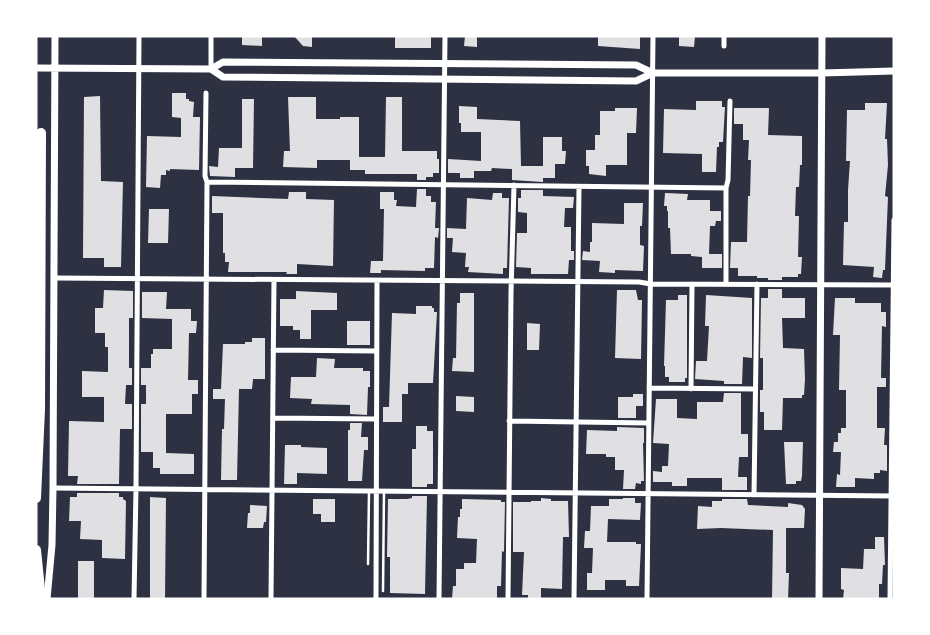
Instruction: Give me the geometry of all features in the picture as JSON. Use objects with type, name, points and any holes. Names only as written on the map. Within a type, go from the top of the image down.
[{"type":"highway","points":[[36,498],[40,399],[41,133]]},
{"type":"highway","points":[[36,550],[41,599]]},
{"type":"street","points":[[47,599],[52,545],[53,488],[55,36]]},
{"type":"street","points":[[134,599],[139,36]]},
{"type":"street","points":[[211,36],[211,69]]},
{"type":"street","points":[[439,599],[445,36]]},
{"type":"street","points":[[648,599],[653,36]]},
{"type":"street","points":[[724,36],[724,46]]},
{"type":"street","points":[[819,599],[822,36]]},
{"type":"street","points":[[36,68],[211,69],[223,62],[636,65],[653,73],[894,71]]},
{"type":"street","points":[[211,69],[223,77],[444,80],[636,81],[653,73]]},
{"type":"street","points":[[204,599],[208,182],[205,176],[206,94]]},
{"type":"street","points":[[726,284],[726,188],[728,180],[730,101]]},
{"type":"street","points":[[208,182],[726,188]]},
{"type":"street","points":[[508,599],[511,281],[514,185]]},
{"type":"street","points":[[574,599],[579,187]]},
{"type":"street","points":[[890,599],[893,496],[894,220]]},
{"type":"street","points":[[54,278],[893,285]]},
{"type":"street","points":[[271,599],[274,280]]},
{"type":"street","points":[[376,599],[377,281]]},
{"type":"street","points":[[691,389],[692,284]]},
{"type":"street","points":[[754,495],[757,284]]},
{"type":"street","points":[[273,350],[376,351]]},
{"type":"street","points":[[650,388],[755,389]]},
{"type":"street","points":[[273,418],[376,418]]},
{"type":"street","points":[[509,422],[650,423]]},
{"type":"street","points":[[53,488],[893,496]]},
{"type":"lane","points":[[368,564],[369,491]]},
{"type":"lane","points":[[383,591],[384,491]]},
{"type":"building","points":[[242,36],[262,36],[262,46],[242,45]]},
{"type":"building","points":[[294,36],[312,36],[312,47],[303,46]]},
{"type":"building","points":[[395,36],[431,36],[431,48],[395,48]]},
{"type":"building","points":[[465,36],[477,36],[477,47],[464,46]]},
{"type":"building","points":[[598,36],[640,36],[640,49],[598,46]]},
{"type":"building","points":[[679,36],[695,36],[694,47],[679,46]]},
{"type":"building","points":[[172,93],[186,93],[186,99],[194,102],[193,117],[200,117],[199,170],[166,170],[166,175],[161,175],[160,188],[146,187],[147,136],[181,137],[181,118],[172,117]]},
{"type":"building","points":[[100,96],[101,181],[123,182],[121,267],[104,267],[104,258],[83,258],[84,97]]},
{"type":"building","points":[[288,97],[316,97],[316,119],[359,117],[359,157],[385,157],[386,97],[402,97],[402,151],[437,151],[439,173],[433,173],[433,177],[426,177],[426,180],[417,180],[417,174],[365,174],[365,170],[350,170],[350,160],[317,160],[317,168],[283,167],[284,151],[290,151]]},
{"type":"building","points":[[242,99],[254,99],[253,168],[235,168],[235,177],[210,176],[209,166],[218,167],[219,148],[242,148]]},
{"type":"building","points":[[696,101],[722,101],[722,107],[725,107],[723,142],[719,142],[719,147],[717,147],[716,172],[702,172],[702,154],[663,153],[664,109],[696,110]]},
{"type":"building","points":[[865,103],[887,103],[885,139],[887,139],[888,165],[885,196],[888,197],[885,270],[883,270],[882,278],[873,277],[874,267],[843,265],[844,222],[848,222],[850,161],[846,161],[847,110],[865,110]]},
{"type":"building","points":[[459,106],[477,107],[477,119],[520,121],[521,166],[543,166],[543,137],[562,137],[562,151],[566,151],[565,164],[555,164],[555,178],[543,178],[543,182],[512,180],[512,169],[492,168],[491,171],[474,171],[474,178],[460,178],[460,173],[448,173],[448,159],[481,161],[481,132],[461,132]]},
{"type":"building","points":[[615,108],[637,108],[636,133],[627,133],[627,165],[606,165],[606,176],[589,174],[589,166],[586,166],[586,150],[595,150],[595,135],[600,135],[600,111],[615,111]]},
{"type":"building","points":[[734,108],[769,108],[768,135],[802,136],[802,165],[800,165],[799,187],[796,187],[795,216],[799,216],[798,257],[802,257],[801,274],[798,274],[798,277],[782,277],[782,280],[768,280],[768,278],[757,278],[757,276],[738,276],[738,268],[730,268],[731,242],[747,242],[751,160],[748,160],[749,140],[743,140],[743,124],[734,124]]},
{"type":"building","points":[[417,189],[426,189],[426,196],[431,196],[431,202],[436,202],[435,228],[439,228],[438,238],[435,237],[434,268],[425,268],[425,271],[381,270],[381,273],[370,273],[371,261],[383,261],[384,209],[380,209],[380,192],[394,192],[394,200],[397,200],[396,206],[416,207]]},
{"type":"building","points":[[521,190],[543,190],[543,196],[574,197],[573,208],[565,208],[564,227],[571,227],[571,251],[574,251],[574,260],[569,260],[568,274],[531,274],[531,268],[516,267],[517,233],[527,233],[527,213],[518,212],[518,198],[521,198]]},
{"type":"building","points":[[289,192],[306,192],[306,199],[334,200],[333,266],[297,264],[297,274],[286,274],[287,272],[228,272],[229,262],[225,262],[225,253],[223,253],[223,213],[212,213],[212,196],[288,199]]},
{"type":"building","points":[[493,193],[502,193],[502,198],[509,198],[507,268],[503,268],[503,274],[468,272],[469,267],[465,267],[466,253],[452,252],[453,238],[447,238],[447,228],[466,229],[467,198],[492,200]]},
{"type":"building","points":[[665,193],[688,194],[687,200],[710,200],[710,211],[721,211],[721,221],[716,221],[715,226],[710,226],[709,254],[722,254],[722,268],[702,268],[702,257],[691,256],[691,254],[671,254],[668,211],[667,206],[664,206]]},
{"type":"building","points":[[624,203],[643,203],[640,245],[644,246],[643,271],[615,270],[615,273],[599,272],[600,261],[582,260],[583,251],[590,252],[592,223],[624,224]]},
{"type":"building","points":[[149,209],[169,209],[168,243],[148,243]]},
{"type":"building","points":[[768,289],[782,289],[782,298],[805,298],[805,318],[782,318],[783,348],[804,349],[805,379],[804,395],[802,395],[802,398],[783,398],[782,430],[764,430],[764,412],[760,412],[760,390],[763,390],[763,358],[760,358],[761,298],[768,298]]},
{"type":"building","points":[[104,290],[133,291],[133,318],[129,318],[129,368],[132,368],[132,385],[126,385],[125,404],[132,404],[132,429],[120,429],[119,484],[77,484],[78,476],[68,476],[69,421],[104,422],[104,397],[82,397],[82,371],[108,372],[108,347],[105,347],[105,333],[95,333],[95,308],[103,308]]},
{"type":"building","points":[[617,290],[636,290],[638,300],[642,300],[641,359],[615,358]]},
{"type":"building","points":[[296,291],[337,293],[337,310],[311,310],[311,339],[300,339],[300,330],[293,330],[293,326],[280,326],[280,299],[296,299]]},
{"type":"building","points":[[142,292],[167,292],[166,309],[191,309],[191,321],[197,321],[196,333],[189,333],[188,380],[198,380],[198,394],[192,394],[192,414],[166,414],[166,453],[194,454],[194,474],[160,474],[160,468],[153,468],[153,452],[141,452],[141,404],[146,404],[146,385],[141,385],[141,368],[151,368],[153,349],[172,349],[172,319],[142,318]]},
{"type":"building","points":[[460,293],[474,293],[474,372],[452,371],[453,358],[456,358],[457,303],[460,303]]},
{"type":"building","points":[[678,295],[687,295],[687,378],[685,378],[685,382],[669,382],[669,377],[665,377],[664,366],[666,300],[678,300]]},
{"type":"building","points":[[706,295],[752,298],[752,358],[743,357],[742,384],[724,384],[724,381],[695,379],[696,361],[707,361],[709,326],[705,326]]},
{"type":"building","points":[[835,298],[855,298],[855,303],[881,303],[881,312],[886,312],[886,327],[882,326],[881,378],[886,378],[886,387],[877,387],[877,428],[885,428],[884,445],[887,445],[887,471],[880,470],[880,473],[874,473],[874,479],[855,478],[855,487],[836,487],[837,474],[840,475],[841,452],[833,452],[834,442],[838,442],[838,433],[841,433],[841,428],[846,428],[846,390],[839,390],[840,335],[833,335]]},
{"type":"building","points":[[416,306],[432,306],[434,312],[437,312],[433,383],[408,383],[408,394],[402,394],[402,422],[383,422],[383,407],[389,407],[392,313],[416,314]]},
{"type":"building","points":[[347,321],[370,321],[370,345],[347,345]]},
{"type":"building","points":[[527,323],[540,324],[539,350],[527,350]]},
{"type":"building","points":[[252,338],[265,338],[265,379],[253,379],[252,389],[239,389],[237,480],[221,480],[222,429],[224,429],[225,399],[213,399],[213,389],[221,389],[223,344],[245,344],[245,342],[252,342]]},
{"type":"building","points":[[317,358],[335,359],[334,368],[363,368],[363,371],[370,371],[367,415],[350,414],[350,405],[311,404],[312,399],[290,398],[291,377],[316,377]]},
{"type":"building","points":[[724,393],[741,393],[741,434],[748,434],[748,457],[739,457],[738,477],[747,477],[747,490],[722,490],[722,478],[687,478],[687,486],[672,486],[672,482],[653,482],[653,471],[662,472],[662,466],[668,466],[669,444],[653,443],[656,399],[677,399],[677,418],[697,419],[697,402],[723,402]]},
{"type":"building","points":[[633,394],[643,394],[643,406],[636,406],[636,418],[618,418],[618,397],[633,397]]},
{"type":"building","points":[[456,396],[474,397],[474,412],[456,411]]},
{"type":"building","points":[[350,423],[362,423],[361,437],[368,437],[368,450],[364,450],[362,481],[348,481],[348,430],[350,430]]},
{"type":"building","points":[[416,426],[427,426],[427,431],[433,431],[433,484],[427,484],[427,487],[412,487],[412,449],[416,449]]},
{"type":"building","points":[[617,427],[644,428],[644,481],[641,481],[641,484],[636,483],[635,489],[623,489],[624,470],[615,470],[615,457],[606,457],[606,454],[586,454],[587,430],[617,431]]},
{"type":"building","points":[[784,442],[803,442],[802,476],[801,481],[796,481],[796,484],[786,484]]},
{"type":"building","points":[[285,445],[327,448],[327,474],[297,473],[297,484],[284,484]]},
{"type":"building","points":[[77,493],[119,493],[119,497],[123,497],[126,501],[125,559],[102,558],[102,540],[80,539],[81,521],[69,521],[70,497],[77,497]]},
{"type":"building","points":[[412,496],[427,496],[425,594],[390,593],[390,557],[387,557],[388,499],[407,499],[412,498]]},
{"type":"building","points":[[150,497],[166,498],[165,599],[150,599]]},
{"type":"building","points":[[541,498],[551,499],[551,501],[568,501],[569,537],[563,537],[562,589],[541,588],[541,599],[528,599],[528,595],[522,595],[524,552],[513,552],[513,502],[541,501]]},
{"type":"building","points":[[635,498],[635,503],[641,503],[640,520],[608,519],[607,542],[636,542],[636,544],[641,544],[639,586],[626,586],[626,580],[605,580],[605,590],[587,590],[587,573],[592,573],[593,548],[584,548],[585,531],[590,531],[591,506],[609,506],[609,499]]},
{"type":"building","points":[[313,499],[335,499],[335,522],[321,522],[321,514],[313,514]]},
{"type":"building","points":[[462,499],[501,500],[501,502],[505,502],[504,552],[502,551],[501,586],[497,586],[497,599],[452,599],[453,586],[456,586],[456,569],[464,569],[464,563],[476,563],[477,539],[457,538],[458,517],[460,517],[460,509],[462,509]]},
{"type":"building","points":[[722,499],[747,499],[748,505],[788,507],[788,503],[802,505],[805,509],[804,528],[786,528],[786,573],[789,573],[788,599],[772,599],[773,530],[697,529],[698,506],[712,507],[712,501],[722,501]]},
{"type":"building","points":[[250,505],[267,506],[266,522],[264,522],[263,528],[247,528]]},
{"type":"building","points":[[875,537],[884,537],[885,565],[883,565],[882,584],[879,584],[879,599],[843,599],[844,590],[841,589],[841,568],[863,569],[864,549],[875,549]]},
{"type":"building","points":[[78,561],[94,561],[94,599],[78,599]]}]
